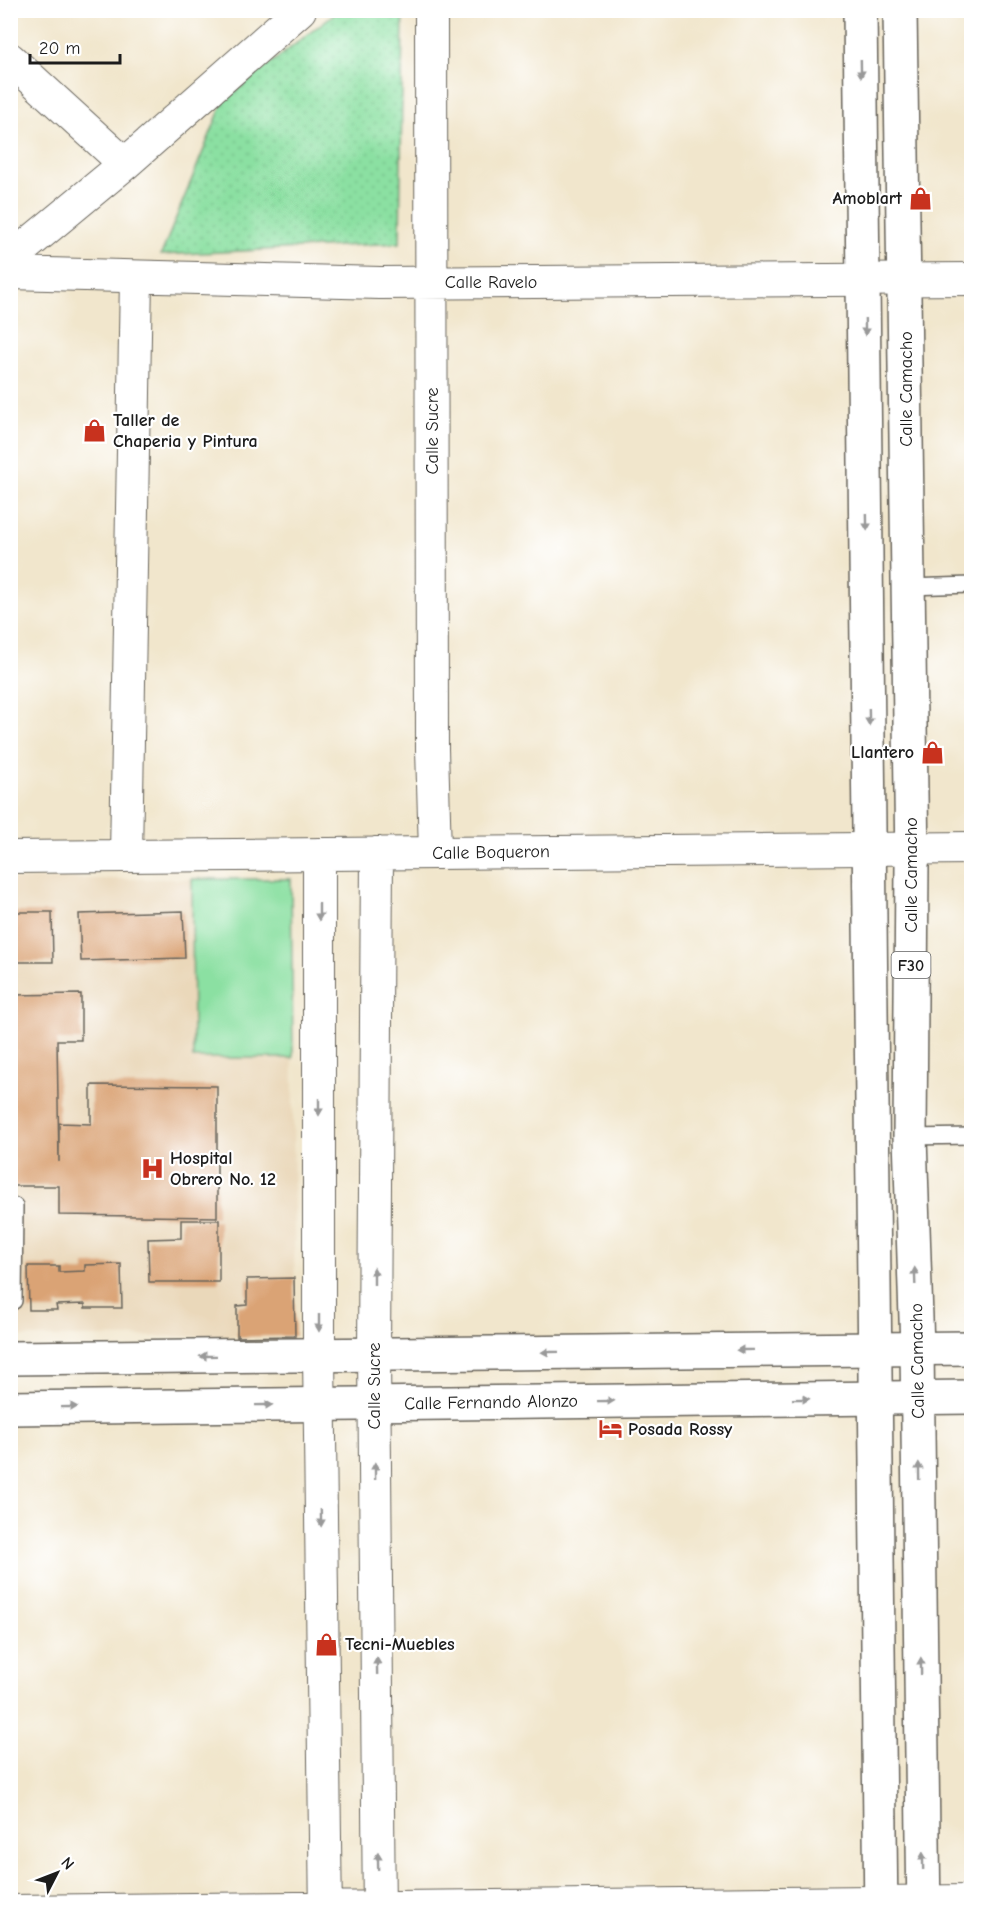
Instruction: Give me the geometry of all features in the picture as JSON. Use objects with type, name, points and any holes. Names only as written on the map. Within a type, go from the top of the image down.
[{"type":"main road","name":"F30","points":[[860,10],[865,280],[881,1911]]},
{"type":"main road","name":"Calle Camacho","points":[[900,10],[912,849],[910,1137],[918,1398],[924,1911]]},
{"type":"main road","points":[[10,1358],[972,1348]]},
{"type":"main road","name":"Calle Fernando Alonzo","points":[[10,1408],[972,1397]]},
{"type":"street","points":[[10,259],[125,164],[300,10]]},
{"type":"street","name":"Calle Sucre","points":[[431,10],[432,749],[435,852]]},
{"type":"street","points":[[10,59],[125,164]]},
{"type":"street","name":"Calle Ravelo","points":[[10,273],[432,283],[972,279]]},
{"type":"street","points":[[126,856],[136,277]]},
{"type":"street","name":"Calle Boqueron","points":[[10,857],[972,848]]},
{"type":"street","name":"Calle Sucre","points":[[377,853],[374,1404],[379,1914]]},
{"type":"street","points":[[319,854],[319,1354],[326,1914]]},
{"type":"street","points":[[10,1911],[379,1914],[924,1911],[972,1901]]},
{"type":"lane","points":[[907,587],[972,585]]},
{"type":"lane","points":[[910,1137],[972,1136]]},
{"type":"lane","points":[[10,1301],[14,1301],[15,1206]]},
{"type":"shaded area","name":"Hospital Obrero No. 12","points":[[11,879],[291,879],[295,1336],[11,1337]]},
{"type":"green space","points":[[339,10],[403,11],[400,243],[161,255],[224,100]]},
{"type":"green space","points":[[192,879],[291,879],[293,1058],[193,1058]]},
{"type":"building","points":[[183,911],[185,958],[81,961],[79,914]]},
{"type":"building","points":[[10,912],[52,912],[53,962],[10,962]]},
{"type":"building","points":[[81,994],[81,1040],[57,1040],[59,1162],[59,1123],[91,1124],[91,1085],[217,1086],[217,1217],[59,1215],[59,1186],[10,1186],[11,995]]},
{"type":"building","points":[[181,1220],[219,1220],[219,1282],[149,1282],[148,1239],[181,1238]]},
{"type":"building","points":[[121,1264],[122,1308],[85,1308],[85,1304],[56,1305],[57,1310],[29,1310],[28,1266],[59,1266],[59,1272],[85,1271],[85,1265]]},
{"type":"building","points":[[294,1278],[295,1336],[237,1337],[237,1306],[247,1305],[247,1279]]},
{"type":"place","name":"Amoblart","points":[[920,198]]},
{"type":"place","name":"Taller de Chaperia y Pintura","points":[[95,430]]},
{"type":"place","name":"Llantero","points":[[932,752]]},
{"type":"place","name":"Hospital Obrero No. 12","points":[[152,1168]]},
{"type":"place","name":"Posada Rossy","points":[[610,1429]]},
{"type":"place","name":"Tecni-Muebles","points":[[327,1644]]}]
